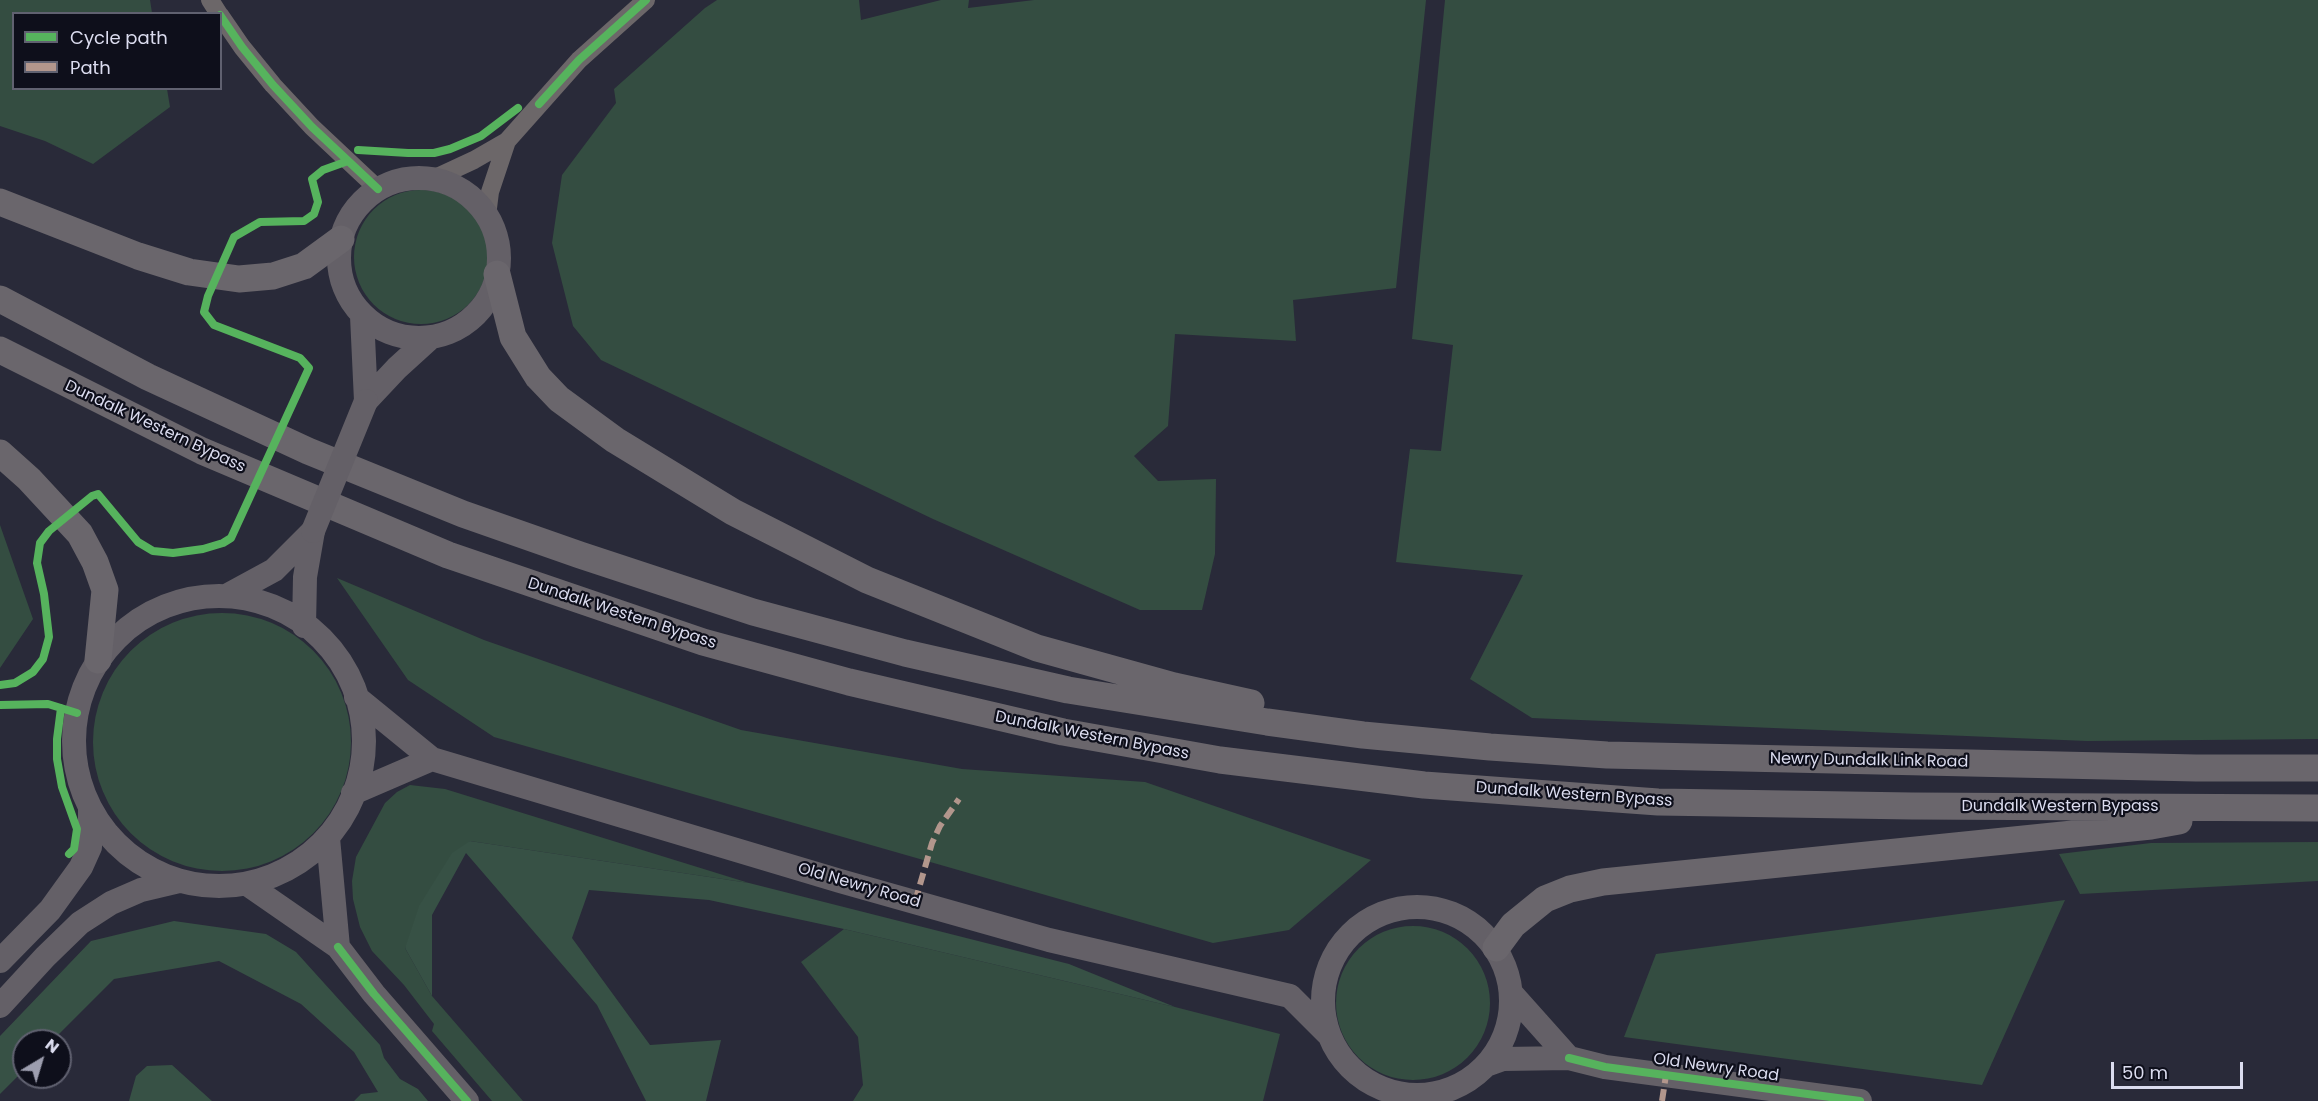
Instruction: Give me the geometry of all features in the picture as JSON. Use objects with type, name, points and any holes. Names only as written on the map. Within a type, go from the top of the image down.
[{"type":"highway","points":[[0,202],[138,256],[189,272],[239,279],[273,276],[304,266],[341,239]]},
{"type":"highway","points":[[497,274],[513,337],[538,377],[559,399],[615,440],[733,512],[867,580],[1037,648],[1174,686],[1421,740]]},
{"type":"highway","points":[[0,299],[148,377],[308,451],[473,518],[753,612],[905,653],[1068,690],[1267,722],[1421,740]]},
{"type":"highway","name":"Dundalk Western Bypass","points":[[0,350],[202,451],[448,555],[703,642],[860,685],[1063,732],[1221,760],[1424,785],[1576,797],[1658,802],[2251,808]]},
{"type":"highway","points":[[0,453],[29,479],[80,534],[95,562],[105,590],[98,660]]},
{"type":"highway","name":"Newry Dundalk Link Road","points":[[1421,740],[1490,747],[1664,758],[2318,768]]},
{"type":"highway","points":[[1496,948],[1513,925],[1545,899],[1570,889],[1604,882],[2151,826],[2251,808],[2318,807]]},
{"type":"main road","points":[[404,180],[431,180],[448,184],[476,202],[487,216],[495,232],[498,250],[497,274],[492,291],[474,317],[447,333],[430,338],[414,338],[390,333],[375,326],[362,316],[350,299],[341,279],[339,265],[341,239],[348,221],[360,204],[378,189],[404,180]]},
{"type":"main road","points":[[362,316],[366,400]]},
{"type":"main road","points":[[304,626],[305,577],[313,531],[366,400],[430,338]]},
{"type":"main road","points":[[228,595],[274,570],[313,531]]},
{"type":"main road","points":[[228,595],[278,608],[321,638],[348,674],[363,716],[365,744],[360,776],[344,815],[328,838],[286,870],[247,884],[208,886],[179,881],[136,860],[106,832],[90,808],[74,756],[77,707],[98,660],[130,625],[159,608],[188,598],[228,595]]},
{"type":"main road","name":"Old Newry Road","points":[[356,698],[432,759],[840,882],[1049,940],[1290,996]]},
{"type":"main road","points":[[353,793],[432,759]]},
{"type":"main road","points":[[0,961],[50,910],[81,867],[90,847],[90,808]]},
{"type":"main road","points":[[328,838],[338,947]]},
{"type":"main road","points":[[0,1006],[80,923],[111,903],[141,890],[179,881]]},
{"type":"main road","points":[[247,884],[338,947],[374,994],[467,1101]]},
{"type":"main road","points":[[1326,970],[1290,996],[1327,1033],[1343,1061],[1351,1069],[1368,1083],[1398,1095],[1432,1096],[1463,1085],[1489,1064],[1506,1036],[1512,1006],[1509,976],[1496,948],[1475,926],[1448,912],[1419,906],[1389,910],[1362,923],[1341,944],[1326,970],[1321,1000],[1327,1033]]},
{"type":"main road","points":[[1510,993],[1569,1058]]},
{"type":"main road","name":"Old Newry Road","points":[[1489,1064],[1503,1059],[1569,1058],[1605,1067],[1860,1101]]},
{"type":"street","points":[[431,180],[474,160],[507,141],[579,60],[646,0]]},
{"type":"street","points":[[222,17],[242,47],[273,85],[312,127],[378,189]]},
{"type":"street","points":[[487,216],[490,192],[507,141]]},
{"type":"green space","points":[[0,0],[150,0],[152,12],[12,12],[12,90],[167,90],[170,107],[93,164],[45,141],[0,126]]},
{"type":"green space","points":[[717,0],[859,0],[861,20],[941,0],[969,0],[968,8],[1034,0],[1426,0],[1396,288],[1293,300],[1296,341],[1175,334],[1168,426],[1134,456],[1158,481],[1216,479],[1215,554],[1202,610],[1140,610],[933,519],[601,360],[573,326],[552,243],[562,175],[616,103],[614,89]]},
{"type":"green space","points":[[1445,0],[2318,0],[2318,739],[2087,741],[1532,718],[1470,679],[1523,575],[1396,562],[1410,449],[1441,451],[1453,345],[1412,339]]},
{"type":"green space","points":[[421,190],[447,195],[468,210],[483,231],[488,257],[483,283],[468,304],[447,319],[421,324],[395,319],[374,304],[359,283],[354,257],[359,231],[374,210],[395,195]]},
{"type":"green space","points":[[0,525],[33,619],[0,668]]},
{"type":"green space","points":[[337,578],[484,640],[741,730],[962,769],[1145,782],[1371,860],[1289,930],[1213,943],[494,737],[408,680]]},
{"type":"green space","points":[[209,613],[235,613],[272,622],[294,634],[322,660],[342,692],[349,717],[351,742],[349,767],[342,792],[330,814],[304,842],[272,862],[260,866],[235,871],[209,871],[172,862],[150,850],[122,824],[102,792],[98,780],[93,755],[93,729],[102,692],[114,670],[140,642],[172,622],[184,618]]},
{"type":"green space","points":[[410,785],[445,789],[749,883],[470,841],[405,948],[432,996],[523,1101],[492,1101],[432,1031],[434,1024],[404,985],[372,951],[360,927],[353,899],[352,881],[356,857],[385,803],[397,792]]},
{"type":"green space","points":[[470,841],[749,883],[1069,964],[1175,1007],[844,929],[709,900],[589,890],[572,938],[650,1045],[721,1040],[706,1101],[646,1101],[597,1005],[466,853],[432,915],[432,996],[405,948],[419,906],[452,853]]},
{"type":"green space","points":[[2318,842],[2318,881],[2080,894],[2059,854],[2151,843]]},
{"type":"green space","points":[[2065,900],[1982,1085],[1624,1037],[1656,954]]},
{"type":"green space","points":[[174,921],[266,934],[296,952],[380,1045],[384,1058],[400,1079],[418,1089],[428,1101],[354,1101],[361,1094],[378,1092],[354,1052],[301,1004],[219,961],[114,979],[64,1029],[12,1029],[12,1082],[0,1094],[0,1036],[91,941]]},
{"type":"green space","points":[[1413,926],[1428,927],[1442,932],[1468,948],[1484,974],[1489,988],[1489,1018],[1484,1032],[1468,1058],[1442,1074],[1428,1079],[1413,1080],[1398,1079],[1384,1074],[1358,1058],[1342,1032],[1337,1018],[1336,1003],[1337,988],[1342,974],[1358,948],[1384,932],[1398,927]]},
{"type":"green space","points":[[844,929],[1280,1034],[1263,1101],[853,1101],[863,1085],[858,1037],[801,962]]},
{"type":"green space","points":[[172,1065],[212,1101],[129,1101],[136,1076],[147,1066]]},
{"type":"marked path","points":[[915,902],[932,843],[940,826],[959,799]]},
{"type":"marked path","points":[[1662,1101],[1666,1075]]},
{"type":"cycle path","points":[[539,104],[579,60],[646,0]]},
{"type":"cycle path","points":[[222,18],[273,85],[312,127],[378,189]]},
{"type":"cycle path","points":[[358,150],[434,153],[450,149],[481,136],[518,108]]},
{"type":"cycle path","points":[[0,685],[15,683],[33,672],[43,659],[49,637],[44,594],[37,563],[40,543],[49,531],[92,496],[98,494],[138,542],[153,551],[173,553],[203,549],[231,538],[309,368],[300,358],[214,325],[204,312],[208,296],[234,237],[260,222],[304,221],[314,214],[318,202],[312,179],[323,170],[348,161]]},
{"type":"cycle path","points":[[0,705],[48,704],[77,713]]},
{"type":"cycle path","points":[[61,708],[57,759],[62,787],[77,829],[74,849],[69,854]]},
{"type":"cycle path","points":[[338,947],[374,994],[467,1101]]},
{"type":"cycle path","points":[[1569,1058],[1605,1067],[1860,1101]]}]
